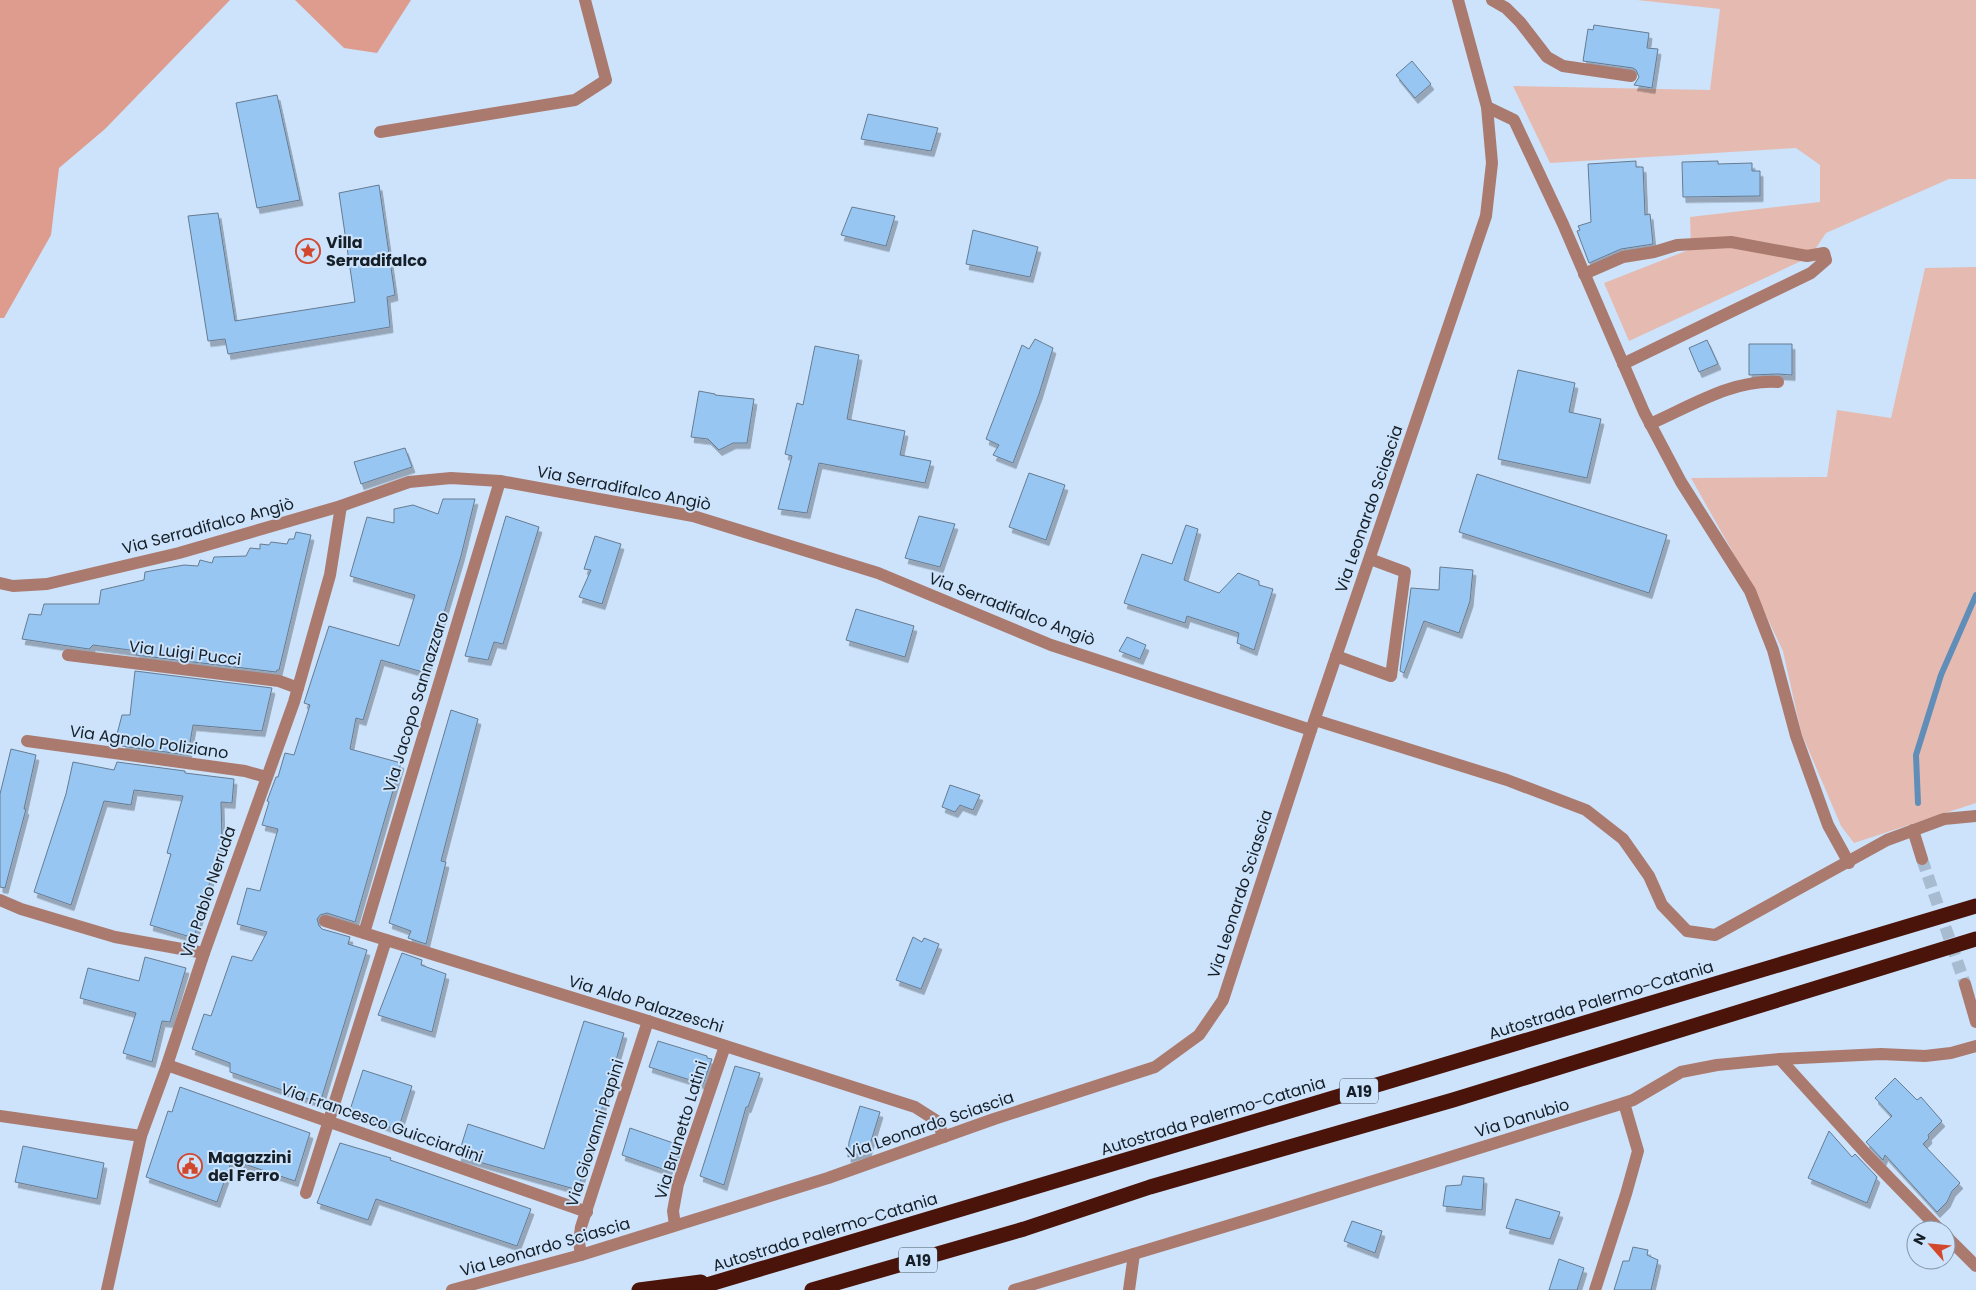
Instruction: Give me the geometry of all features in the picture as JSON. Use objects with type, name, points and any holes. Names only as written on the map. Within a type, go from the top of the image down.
[{"type":"highway","name":"Autostrada Palermo-Catania","points":[[690,1290],[1976,906]]},
{"type":"highway","name":"A19","points":[[812,1290],[1024,1229],[1150,1187],[1453,1100],[1976,939]]},
{"type":"highway","points":[[842,1290],[956,1249]]},
{"type":"highway","points":[[639,1290],[727,1279]]},
{"type":"street","points":[[380,132],[575,100],[606,80],[585,0]]},
{"type":"street","name":"Via Leonardo Sciascia","points":[[452,1290],[581,1255],[828,1178],[944,1137],[1155,1067],[1199,1035],[1223,1000],[1336,656],[1486,216],[1492,163],[1487,107],[1458,0]]},
{"type":"street","points":[[1492,0],[1506,8],[1520,22],[1547,57],[1562,66],[1631,76]]},
{"type":"street","points":[[1487,107],[1514,120],[1650,424],[1680,482],[1750,591],[1774,650],[1796,736],[1828,825],[1849,863]]},
{"type":"street","points":[[1584,274],[1623,257],[1654,252],[1677,245],[1731,242],[1807,256],[1824,253],[1826,260],[1811,273],[1623,364]]},
{"type":"street","points":[[1650,424],[1733,387],[1761,381],[1778,382]]},
{"type":"street","name":"Via Serradifalco Angiò","points":[[0,583],[13,586],[47,584],[179,553],[341,506],[409,482],[451,478],[500,481],[693,516],[878,573],[1051,645],[1313,725],[1507,780],[1586,810],[1623,839],[1649,876],[1662,905],[1687,931],[1715,935],[1849,863],[1887,840],[1944,819],[1976,816]]},
{"type":"street","name":"Via Jacopo Sannazzaro","points":[[364,933],[500,481]]},
{"type":"street","name":"Via Pablo Neruda","points":[[107,1290],[141,1136],[298,688],[330,575],[341,506]]},
{"type":"street","points":[[1336,656],[1391,676],[1405,572],[1370,559]]},
{"type":"street","name":"Via Luigi Pucci","points":[[68,655],[279,681],[298,688]]},
{"type":"street","name":"Via Agnolo Poliziano","points":[[28,742],[245,772],[266,777]]},
{"type":"street","points":[[1913,830],[1922,859]]},
{"type":"street","points":[[0,900],[20,909],[115,937],[204,953]]},
{"type":"street","name":"Via Aldo Palazzeschi","points":[[325,921],[648,1021],[915,1107],[937,1120],[944,1137]]},
{"type":"street","points":[[306,1193],[386,940]]},
{"type":"street","points":[[1965,984],[1976,1022]]},
{"type":"street","name":"Via Giovanni Papini","points":[[581,1255],[578,1242],[648,1021]]},
{"type":"street","name":"Via Brunetto Latini","points":[[675,1225],[673,1211],[678,1184],[725,1046]]},
{"type":"street","name":"Via Danubio","points":[[1014,1290],[1634,1100],[1681,1072],[1717,1065],[1780,1060],[1881,1054],[1925,1056],[1951,1053],[1976,1046]]},
{"type":"street","points":[[1780,1060],[1868,1156],[1930,1220]]},
{"type":"street","name":"Via Francesco Guicciardini","points":[[167,1065],[587,1212]]},
{"type":"street","points":[[1595,1290],[1638,1151],[1624,1103]]},
{"type":"street","points":[[0,1116],[141,1136]]},
{"type":"street","points":[[1956,1246],[1976,1266]]},
{"type":"street","points":[[1129,1290],[1134,1254]]},
{"type":"shaded area","points":[[0,0],[230,0],[105,129],[59,168],[51,235],[4,318],[0,318]]},
{"type":"shaded area","points":[[295,0],[411,0],[377,53],[344,48]]},
{"type":"shaded area","points":[[1637,0],[1976,0],[1976,179],[1949,179],[1826,233],[1810,257],[1629,341],[1604,283],[1691,249],[1690,217],[1820,202],[1820,165],[1796,148],[1550,163],[1513,86],[1710,90],[1720,9]]},
{"type":"shaded area","points":[[1976,267],[1976,803],[1854,843],[1841,826],[1801,732],[1783,651],[1753,588],[1691,478],[1827,477],[1837,410],[1891,418],[1925,268]]},
{"type":"building","points":[[1594,25],[1649,33],[1647,48],[1658,49],[1652,88],[1634,85],[1639,77],[1633,68],[1583,61],[1588,29],[1593,30]]},
{"type":"building","points":[[1412,61],[1431,84],[1415,98],[1396,75]]},
{"type":"building","points":[[277,95],[300,200],[257,208],[236,103]]},
{"type":"building","points":[[868,114],[938,128],[931,151],[861,139]]},
{"type":"building","points":[[1636,161],[1636,167],[1643,167],[1645,215],[1650,214],[1653,244],[1621,249],[1589,263],[1577,231],[1580,230],[1578,226],[1591,222],[1588,164]]},
{"type":"building","points":[[1718,161],[1718,164],[1752,163],[1752,171],[1760,171],[1760,196],[1683,197],[1682,162]]},
{"type":"building","points":[[379,185],[395,295],[387,297],[390,327],[228,354],[225,339],[208,341],[188,216],[218,213],[235,321],[355,302],[339,193]]},
{"type":"building","points":[[852,207],[895,216],[886,246],[841,235]]},
{"type":"building","points":[[973,230],[1038,247],[1030,277],[966,264]]},
{"type":"building","points":[[1035,339],[1053,348],[1039,394],[1013,463],[993,455],[999,445],[986,439],[1022,345],[1029,349]]},
{"type":"building","points":[[1707,340],[1718,364],[1699,372],[1689,348]]},
{"type":"building","points":[[1749,344],[1792,344],[1792,375],[1749,375]]},
{"type":"building","points":[[815,346],[859,355],[847,419],[905,431],[900,455],[931,461],[925,483],[819,463],[807,513],[778,509],[792,456],[785,454],[797,403],[803,405]]},
{"type":"building","points":[[1518,370],[1575,383],[1569,412],[1601,419],[1587,478],[1498,459]]},
{"type":"building","points":[[699,391],[715,395],[754,399],[747,443],[733,443],[719,450],[708,439],[691,437]]},
{"type":"building","points":[[405,448],[412,467],[361,484],[354,462]]},
{"type":"building","points":[[1029,473],[1065,485],[1046,540],[1009,527]]},
{"type":"building","points":[[1477,474],[1667,535],[1649,593],[1459,532]]},
{"type":"building","points":[[443,499],[475,499],[461,556],[426,673],[381,660],[363,720],[356,718],[350,749],[401,763],[355,922],[327,913],[320,915],[317,919],[322,929],[350,937],[348,944],[367,950],[320,1103],[230,1072],[230,1063],[192,1049],[204,1014],[211,1016],[232,956],[252,961],[267,932],[237,924],[247,888],[260,891],[278,829],[262,825],[269,802],[267,801],[276,777],[278,777],[285,753],[294,755],[310,705],[304,703],[329,626],[399,646],[415,595],[350,576],[367,517],[394,523],[394,509],[413,505],[438,514]]},
{"type":"building","points":[[506,516],[539,527],[503,644],[494,642],[488,660],[465,656]]},
{"type":"building","points":[[919,516],[955,524],[940,567],[905,558]]},
{"type":"building","points":[[1186,525],[1198,529],[1184,580],[1219,593],[1238,573],[1259,581],[1259,585],[1273,589],[1254,650],[1237,643],[1239,633],[1187,616],[1185,623],[1124,603],[1142,554],[1172,564]]},
{"type":"building","points":[[296,532],[311,535],[279,670],[276,672],[136,655],[137,651],[93,645],[89,649],[22,639],[29,614],[41,615],[44,604],[99,604],[101,590],[144,580],[145,572],[184,565],[198,566],[200,560],[212,563],[214,557],[246,556],[250,548],[260,549],[260,544],[269,545],[271,542],[287,544],[289,539],[294,539]]},
{"type":"building","points":[[595,536],[621,544],[602,604],[579,597],[591,570],[584,569]]},
{"type":"building","points":[[1440,567],[1473,570],[1470,601],[1459,633],[1424,621],[1404,673],[1400,671],[1411,588],[1439,590]]},
{"type":"building","points":[[856,609],[914,626],[905,657],[846,640]]},
{"type":"building","points":[[1127,637],[1146,645],[1140,659],[1119,651]]},
{"type":"building","points":[[135,671],[272,688],[262,731],[193,725],[188,755],[122,746],[124,739],[116,738],[122,715],[130,715]]},
{"type":"building","points":[[451,710],[478,719],[441,861],[446,862],[426,944],[408,938],[411,931],[389,923]]},
{"type":"building","points":[[11,749],[36,755],[24,809],[26,809],[5,888],[0,887],[0,794]]},
{"type":"building","points":[[73,762],[114,770],[117,762],[234,779],[232,803],[221,802],[222,839],[194,938],[150,925],[171,854],[167,853],[183,796],[134,790],[131,805],[104,801],[71,905],[34,892],[66,794]]},
{"type":"building","points":[[950,785],[980,795],[973,810],[960,805],[955,812],[942,807]]},
{"type":"building","points":[[913,937],[922,942],[924,938],[939,944],[921,989],[896,980]]},
{"type":"building","points":[[402,953],[422,960],[421,965],[446,974],[432,1032],[378,1015]]},
{"type":"building","points":[[145,957],[186,968],[170,1022],[162,1021],[152,1062],[123,1053],[136,1013],[80,998],[88,968],[139,981]]},
{"type":"building","points":[[584,1021],[624,1033],[578,1190],[458,1156],[468,1124],[544,1149]]},
{"type":"building","points":[[658,1041],[712,1059],[703,1084],[649,1067]]},
{"type":"building","points":[[735,1066],[760,1073],[748,1107],[746,1107],[724,1185],[700,1176]]},
{"type":"building","points":[[363,1070],[412,1086],[398,1130],[349,1113]]},
{"type":"building","points":[[1895,1078],[1917,1100],[1921,1097],[1942,1121],[1928,1135],[1929,1138],[1923,1144],[1960,1183],[1952,1191],[1947,1202],[1937,1212],[1885,1155],[1883,1160],[1866,1142],[1892,1116],[1875,1098]]},
{"type":"building","points":[[180,1087],[310,1133],[295,1181],[232,1160],[217,1202],[146,1177],[168,1111],[172,1112]]},
{"type":"building","points":[[860,1106],[880,1112],[868,1151],[848,1157],[849,1142]]},
{"type":"building","points":[[630,1128],[679,1145],[668,1171],[622,1155]]},
{"type":"building","points":[[1829,1131],[1852,1157],[1855,1154],[1877,1177],[1867,1203],[1808,1178]]},
{"type":"building","points":[[340,1143],[391,1158],[390,1160],[531,1209],[517,1246],[376,1199],[368,1220],[317,1203]]},
{"type":"building","points":[[23,1146],[104,1163],[97,1199],[15,1182]]},
{"type":"building","points":[[1463,1176],[1484,1178],[1482,1210],[1443,1206],[1446,1186],[1461,1185]]},
{"type":"building","points":[[1516,1199],[1560,1212],[1550,1239],[1506,1228]]},
{"type":"building","points":[[1352,1221],[1382,1231],[1375,1253],[1344,1241]]},
{"type":"building","points":[[1633,1247],[1648,1250],[1647,1255],[1658,1260],[1651,1290],[1614,1290],[1623,1261],[1629,1261]]},
{"type":"building","points":[[1559,1259],[1584,1268],[1577,1290],[1549,1290]]},
{"type":"waterway","points":[[1918,803],[1916,755],[1941,675],[1976,595]]},
{"type":"tunnel","points":[[1922,859],[1965,984]]},
{"type":"place","name":"Villa Serradifalco","points":[[308,251]]},
{"type":"place","name":"Magazzini del Ferro","points":[[190,1166]]}]
